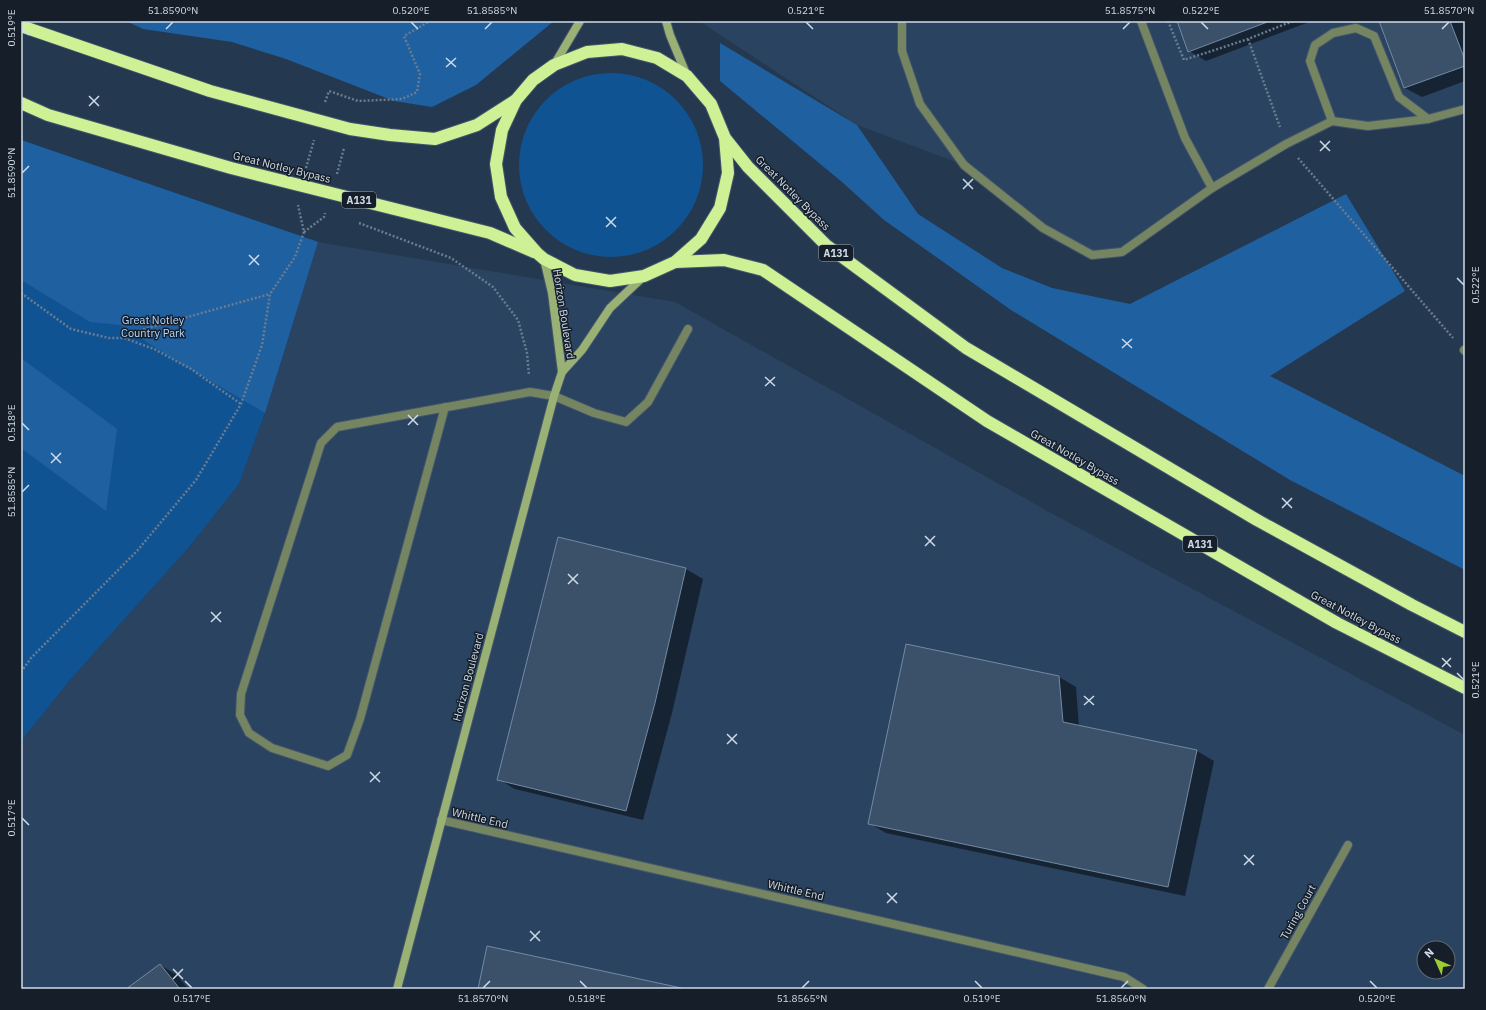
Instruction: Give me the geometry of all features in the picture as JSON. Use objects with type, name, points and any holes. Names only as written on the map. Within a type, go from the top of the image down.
[{"type":"highway","points":[[21,26],[210,91],[350,129],[390,135],[435,138],[476,125],[516,100]]},
{"type":"highway","points":[[541,256],[515,228],[501,197],[496,164],[502,130],[516,100],[533,80],[554,65],[587,52],[622,49],[657,58],[687,76],[711,104],[725,138],[728,173],[720,208],[701,239],[675,262]]},
{"type":"highway","name":"Great Notley Bypass","points":[[21,103],[48,115],[231,168],[490,234],[541,256],[575,275],[610,281],[644,276],[675,262],[724,260],[763,270],[987,421],[1337,623],[1465,688]]},
{"type":"highway","name":"Great Notley Bypass","points":[[725,138],[748,167],[826,245],[966,348],[1256,520],[1412,605],[1465,632]]},
{"type":"street","points":[[554,65],[580,21]]},
{"type":"street","points":[[666,21],[670,35],[687,76]]},
{"type":"street","points":[[902,21],[902,51],[920,104],[964,165],[1043,228],[1092,255],[1122,252],[1212,188],[1286,144],[1332,121],[1368,126],[1428,119],[1465,108]]},
{"type":"street","points":[[1141,21],[1185,138],[1212,188]]},
{"type":"street","points":[[1332,121],[1310,61],[1315,45],[1333,33],[1356,28],[1374,36],[1398,97],[1428,119]]},
{"type":"street","name":"Horizon Boulevard","points":[[541,256],[552,293],[562,372]]},
{"type":"street","name":"Horizon Boulevard","points":[[397,989],[554,396],[562,372],[582,350],[610,308],[644,276]]},
{"type":"street","points":[[445,407],[360,719],[347,755],[328,766],[272,748],[249,733],[240,715],[241,694],[321,443],[337,427],[445,407],[530,392],[554,396],[594,413],[626,422],[648,402],[688,329]]},
{"type":"street","name":"Whittle End","points":[[441,820],[1124,977],[1143,989]]},
{"type":"street","name":"Turing Court","points":[[1268,989],[1348,845]]},
{"type":"path","points":[[325,103],[329,91],[358,101],[402,99],[417,92],[420,74],[404,36],[430,21]]},
{"type":"path","points":[[1168,21],[1184,60],[1248,39],[1293,21]]},
{"type":"path","points":[[1248,39],[1286,144],[1464,350]]},
{"type":"path","points":[[356,107],[358,101]]},
{"type":"path","points":[[305,171],[315,137]]},
{"type":"path","points":[[335,180],[346,142]]},
{"type":"path","points":[[124,338],[141,330],[270,294],[276,288],[295,257],[304,232],[297,202]]},
{"type":"path","points":[[304,232],[324,217],[327,208]]},
{"type":"path","points":[[353,220],[451,258],[493,287],[518,320],[527,353],[530,392]]},
{"type":"path","points":[[21,293],[71,329],[109,338],[124,338],[154,349],[191,369],[241,404]]},
{"type":"path","points":[[21,672],[31,658],[137,551],[196,480],[241,404],[262,345],[270,294]]},
{"type":"shaded area","points":[[699,21],[1465,21],[1465,109],[1368,126],[1332,121],[1212,188],[1122,252],[1092,255],[1043,228],[964,165],[857,125]]},
{"type":"shaded area","points":[[318,242],[675,302],[1051,513],[1465,735],[1465,989],[21,989],[21,741],[70,680],[190,546],[239,484],[265,413]]},
{"type":"green space","points":[[126,21],[554,21],[476,85],[432,107],[394,101],[286,59],[232,42],[143,29]]},
{"type":"green space","points":[[720,43],[857,125],[918,214],[1002,268],[1052,288],[1130,304],[1346,194],[1405,291],[1270,376],[1465,476],[1465,570],[1290,480],[1011,310],[884,220],[842,182],[720,81]]},
{"type":"green space","points":[[602,73],[620,73],[638,77],[662,88],[682,106],[688,114],[699,138],[703,156],[703,174],[696,200],[688,216],[670,236],[662,242],[638,253],[620,257],[602,257],[584,253],[560,242],[540,224],[534,216],[523,192],[519,174],[519,156],[523,138],[534,114],[552,94],[560,88],[584,77]]},
{"type":"green space","name":"Great Notley Country Park","points":[[21,140],[318,242],[265,413],[239,484],[190,546],[70,680],[21,741]]},
{"type":"green space","points":[[21,140],[318,242],[265,413],[165,354],[121,325],[90,322],[21,280]]},
{"type":"green space","points":[[21,358],[117,429],[106,511],[21,448]]},
{"type":"building","points":[[1177,21],[1270,21],[1188,52]]},
{"type":"building","points":[[1379,21],[1450,21],[1465,60],[1465,66],[1404,88]]},
{"type":"building","points":[[558,537],[686,568],[655,703],[626,811],[497,780]]},
{"type":"building","points":[[906,644],[1059,676],[1063,722],[1197,750],[1168,887],[868,824]]},
{"type":"building","points":[[487,946],[686,989],[478,989]]},
{"type":"building","points":[[160,964],[180,989],[126,989]]}]
